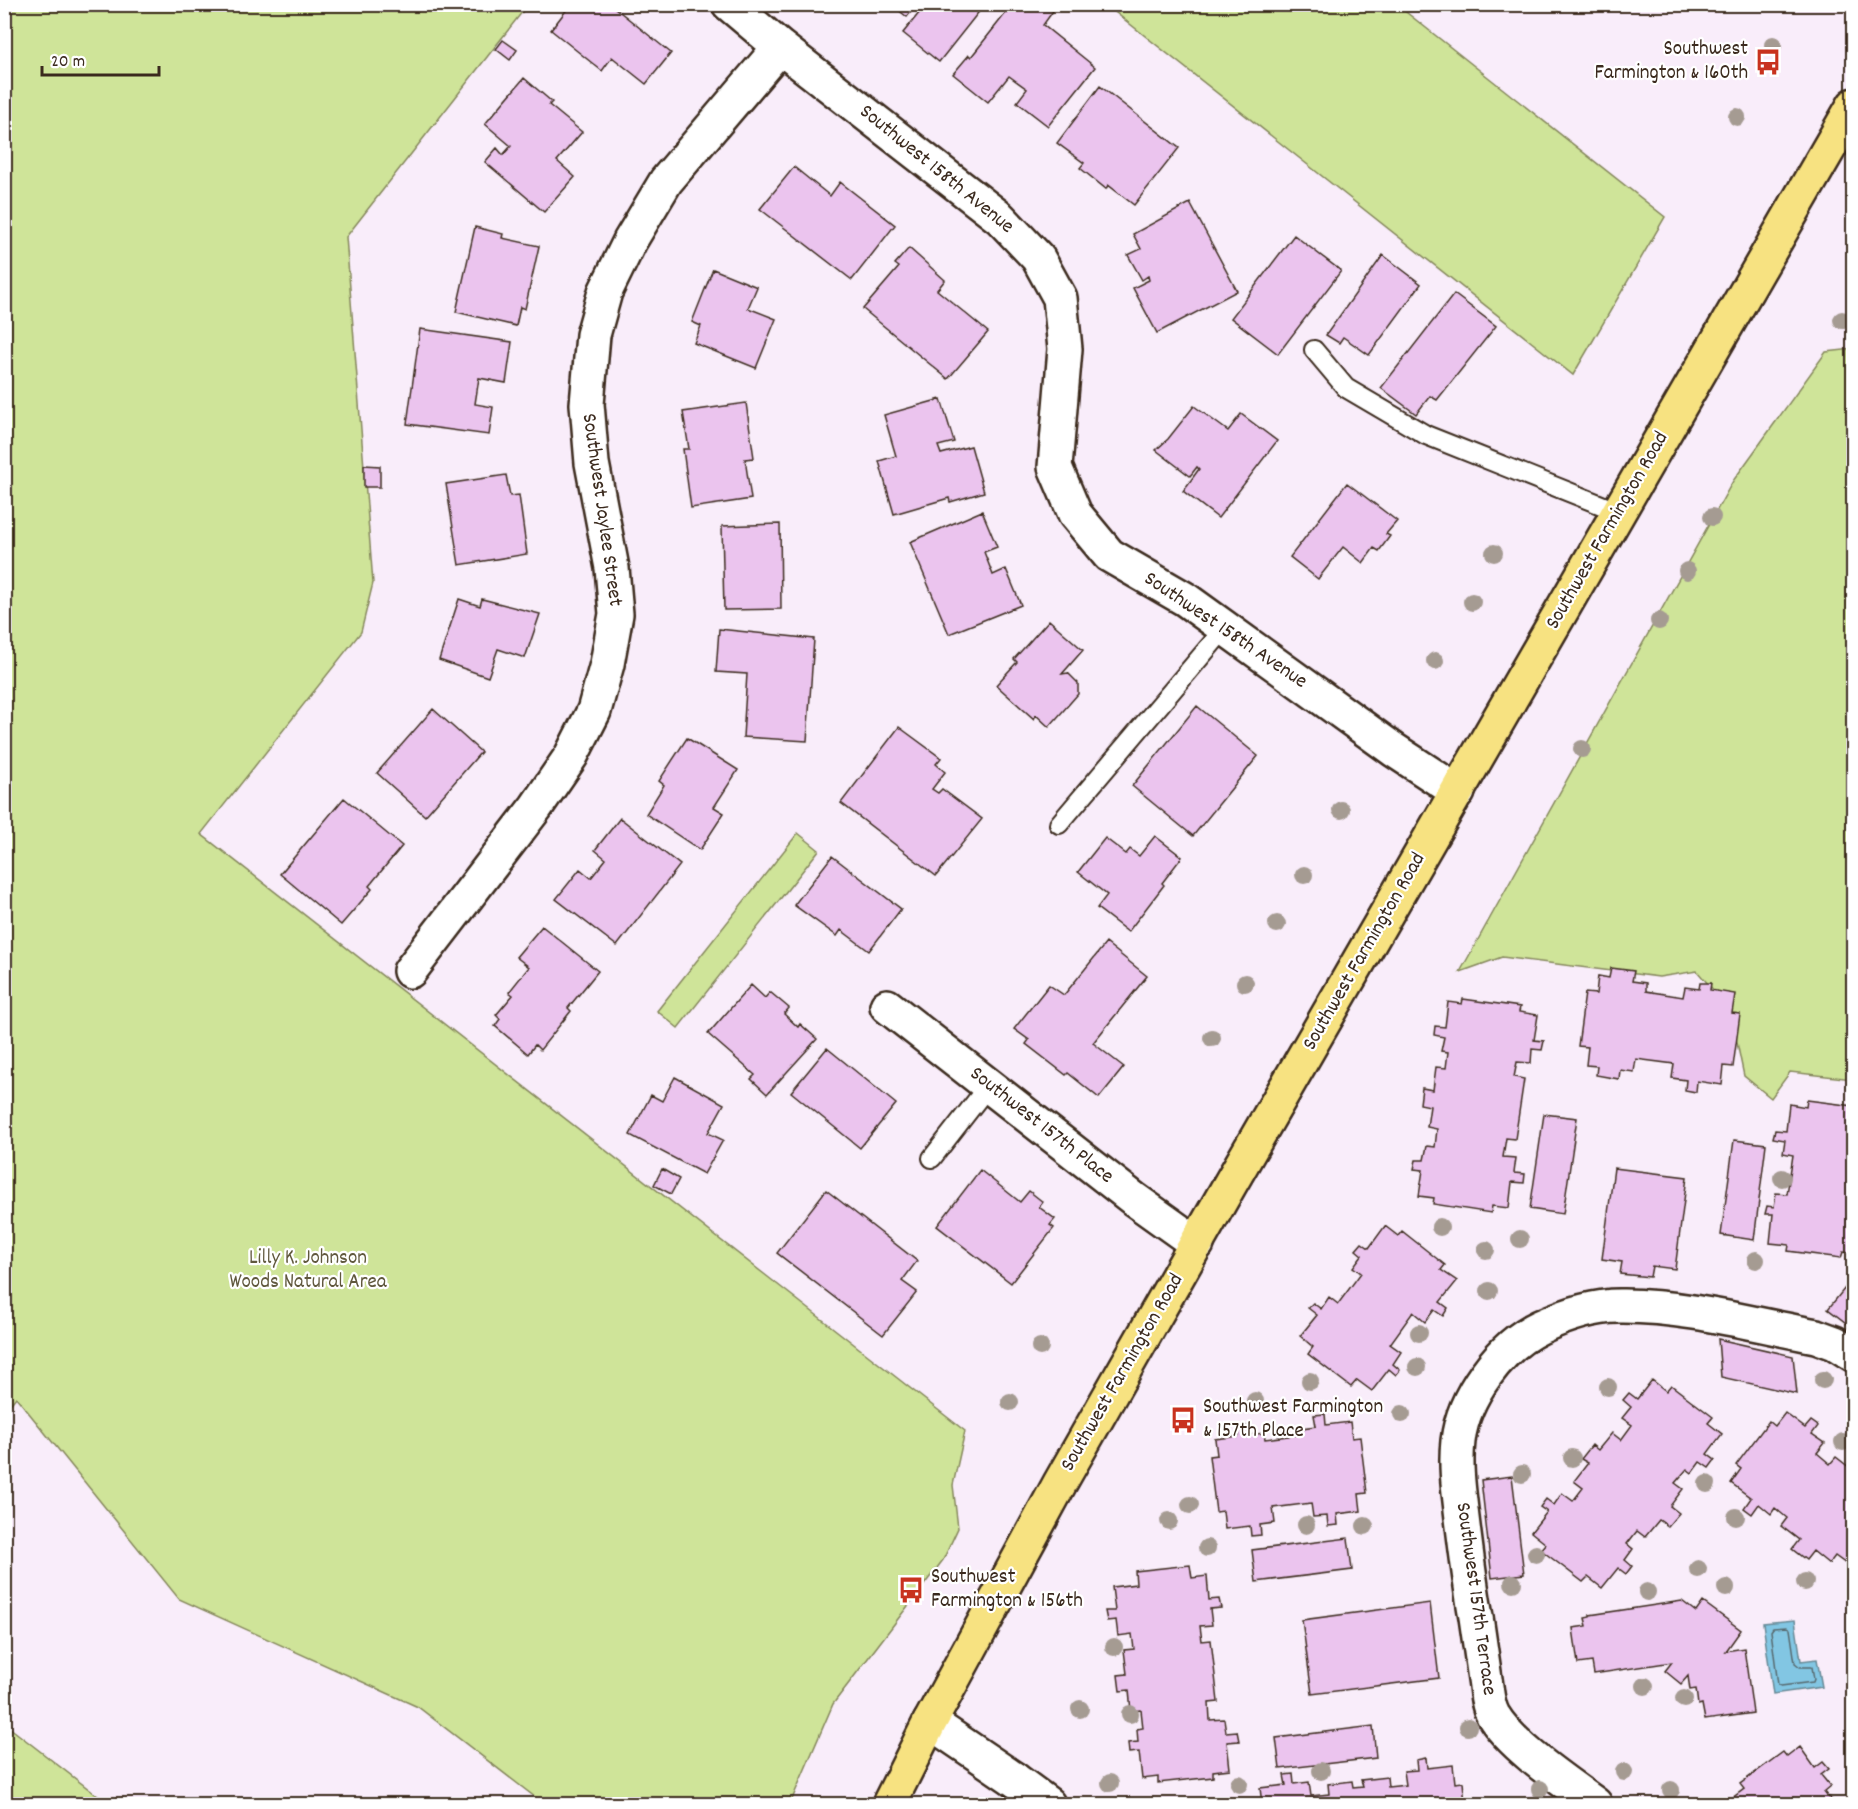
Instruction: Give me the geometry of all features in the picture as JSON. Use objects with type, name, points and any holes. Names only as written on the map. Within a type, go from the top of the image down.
[{"type":"main road","name":"Southwest Farmington Road","points":[[889,1804],[930,1722],[1060,1483],[1854,105]]},
{"type":"street","name":"Southwest 158th Avenue","points":[[729,4],[1000,218],[1038,258],[1060,298],[1065,349],[1055,467],[1075,514],[1109,555],[1185,599],[1394,750],[1458,792]]},
{"type":"street","name":"Southwest Jaylee Street","points":[[410,971],[536,807],[571,756],[594,711],[607,664],[616,614],[612,568],[591,463],[586,404],[593,335],[605,292],[630,241],[666,181],[780,46]]},
{"type":"street","name":"Southwest 157th Place","points":[[887,1006],[1134,1199],[1197,1244]]},
{"type":"street","name":"Southwest 157th Terrace","points":[[1585,1802],[1511,1738],[1492,1712],[1470,1580],[1456,1470],[1458,1441],[1470,1401],[1500,1357],[1520,1339],[1539,1328],[1585,1311],[1618,1306],[1711,1315],[1816,1336],[1835,1343],[1854,1355]]},
{"type":"street","points":[[930,1722],[1048,1804]]},
{"type":"lane","points":[[1314,350],[1346,388],[1426,435],[1618,512]]},
{"type":"lane","points":[[1059,824],[1225,628]]},
{"type":"lane","points":[[932,1158],[988,1086]]},
{"type":"green space","name":"Lilly K. Johnson Woods Natural Area","points":[[5,5],[515,5],[523,11],[346,237],[373,583],[361,632],[201,834],[965,1431],[953,1485],[958,1528],[943,1560],[833,1704],[790,1804],[544,1804],[418,1707],[179,1599],[16,1397],[5,1411]]},
{"type":"green space","points":[[1106,5],[1397,5],[1665,217],[1573,375]]},
{"type":"green space","points":[[1853,349],[1853,1079],[1790,1072],[1771,1098],[1744,1076],[1730,1009],[1697,971],[1659,977],[1502,957],[1460,972],[1733,481],[1826,352]]},
{"type":"green space","points":[[798,833],[819,850],[678,1028],[657,1011]]},
{"type":"green space","points":[[5,1724],[108,1804],[5,1804]]},
{"type":"water","points":[[1795,1620],[1801,1661],[1817,1659],[1822,1687],[1773,1694],[1763,1623]]},
{"type":"building","points":[[571,4],[610,4],[671,53],[646,84],[612,57],[602,71],[551,30]]},
{"type":"building","points":[[891,4],[985,4],[939,62],[903,33],[920,12],[914,8],[907,17]]},
{"type":"building","points":[[1013,4],[1045,4],[1053,11],[1043,25],[1095,67],[1048,126],[1017,102],[1027,89],[1009,76],[988,102],[953,74],[969,55],[971,57]]},
{"type":"building","points":[[503,40],[517,50],[510,60],[496,49]]},
{"type":"building","points":[[524,78],[552,102],[549,105],[582,132],[557,161],[575,177],[544,212],[485,162],[497,148],[503,155],[511,146],[485,124]]},
{"type":"building","points":[[1100,86],[1179,148],[1134,205],[1108,185],[1106,189],[1080,168],[1084,163],[1057,143]]},
{"type":"building","points":[[794,167],[830,196],[840,182],[895,225],[852,280],[760,209]]},
{"type":"building","points":[[1190,203],[1237,291],[1157,333],[1133,288],[1149,280],[1148,276],[1142,280],[1128,255],[1141,249],[1133,234]]},
{"type":"building","points":[[475,227],[503,234],[502,238],[539,246],[525,309],[520,307],[516,326],[456,312]]},
{"type":"building","points":[[1294,235],[1341,271],[1278,354],[1231,318]]},
{"type":"building","points":[[909,248],[945,280],[937,290],[988,332],[948,379],[863,309],[899,267],[895,264]]},
{"type":"building","points":[[1383,255],[1421,284],[1369,355],[1343,337],[1339,343],[1326,335]]},
{"type":"building","points":[[713,269],[757,287],[748,308],[776,319],[756,368],[694,343],[701,326],[692,322]]},
{"type":"building","points":[[1454,294],[1496,326],[1437,400],[1430,396],[1416,414],[1381,388]]},
{"type":"building","points":[[420,329],[512,342],[506,383],[479,378],[475,404],[493,407],[489,435],[407,424]]},
{"type":"building","points":[[941,399],[954,442],[938,446],[941,454],[971,446],[984,492],[950,502],[949,498],[894,514],[879,461],[896,456],[884,415]]},
{"type":"building","points":[[746,403],[754,458],[745,459],[751,499],[691,508],[683,449],[689,449],[683,412]]},
{"type":"building","points":[[1194,406],[1228,431],[1241,414],[1277,441],[1218,518],[1183,491],[1199,469],[1197,467],[1190,476],[1156,450],[1168,439]]},
{"type":"building","points":[[364,465],[380,466],[380,487],[364,487]]},
{"type":"building","points":[[506,475],[510,496],[519,495],[527,554],[459,565],[446,484]]},
{"type":"building","points":[[1347,483],[1397,521],[1386,534],[1390,536],[1379,551],[1374,548],[1363,563],[1343,547],[1318,579],[1290,557]]},
{"type":"building","points":[[982,511],[997,547],[984,552],[993,575],[1006,569],[1021,605],[949,634],[910,542]]},
{"type":"building","points":[[780,524],[781,609],[724,610],[722,526]]},
{"type":"building","points":[[459,599],[480,606],[482,599],[540,614],[525,658],[498,649],[488,677],[439,660]]},
{"type":"building","points":[[1049,620],[1083,650],[1062,674],[1068,673],[1078,683],[1078,694],[1049,727],[1036,715],[1034,719],[996,685],[1017,662],[1014,659]]},
{"type":"building","points":[[719,629],[814,639],[807,741],[743,737],[747,674],[716,672]]},
{"type":"building","points":[[1197,706],[1258,756],[1193,836],[1132,786]]},
{"type":"building","points":[[433,709],[481,752],[425,816],[377,773]]},
{"type":"building","points":[[899,727],[941,758],[936,764],[945,772],[932,789],[938,793],[942,789],[982,819],[936,876],[841,803]]},
{"type":"building","points":[[687,738],[738,770],[714,807],[724,813],[700,850],[646,814],[664,785],[659,781]]},
{"type":"building","points":[[344,798],[402,846],[369,886],[372,889],[341,925],[280,874]]},
{"type":"building","points":[[620,818],[680,865],[617,946],[556,899],[580,869],[591,878],[606,859],[595,850]]},
{"type":"building","points":[[1155,836],[1182,857],[1128,932],[1097,908],[1107,895],[1078,872],[1105,838],[1126,854],[1130,849],[1139,856]]},
{"type":"building","points":[[832,856],[901,909],[869,951],[841,930],[837,936],[794,905]]},
{"type":"building","points":[[542,926],[598,971],[568,1008],[571,1011],[540,1050],[535,1045],[528,1054],[495,1026],[500,1019],[496,1015],[513,995],[509,992],[529,967],[516,957]]},
{"type":"building","points":[[1106,943],[1147,976],[1093,1043],[1124,1067],[1099,1098],[1026,1044],[1029,1040],[1014,1029],[1049,985],[1064,995]]},
{"type":"building","points":[[1611,968],[1634,971],[1632,981],[1646,983],[1646,991],[1683,997],[1685,987],[1699,989],[1700,983],[1711,983],[1710,990],[1735,994],[1732,1013],[1740,1014],[1733,1067],[1724,1066],[1722,1085],[1697,1081],[1696,1092],[1685,1090],[1686,1080],[1672,1078],[1674,1064],[1636,1059],[1634,1072],[1620,1070],[1619,1079],[1596,1075],[1597,1066],[1586,1065],[1588,1047],[1578,1046],[1585,993],[1596,994],[1598,976],[1609,978]]},
{"type":"building","points":[[751,985],[765,998],[770,992],[789,1008],[784,1014],[798,1027],[800,1024],[817,1039],[767,1094],[751,1079],[755,1075],[708,1034]]},
{"type":"building","points":[[1463,999],[1520,1007],[1519,1012],[1538,1015],[1534,1040],[1544,1041],[1542,1050],[1532,1049],[1531,1063],[1517,1062],[1514,1077],[1524,1079],[1515,1139],[1506,1138],[1503,1157],[1516,1158],[1514,1173],[1525,1174],[1524,1183],[1512,1182],[1509,1208],[1492,1206],[1491,1213],[1433,1204],[1434,1198],[1419,1196],[1423,1170],[1414,1169],[1416,1160],[1424,1160],[1427,1146],[1435,1147],[1437,1129],[1427,1127],[1430,1106],[1420,1104],[1422,1088],[1433,1090],[1436,1067],[1446,1068],[1448,1052],[1441,1051],[1444,1037],[1434,1035],[1435,1026],[1445,1027],[1448,1002],[1462,1004]]},
{"type":"building","points":[[827,1048],[896,1104],[860,1148],[791,1092]]},
{"type":"building","points":[[675,1077],[724,1104],[708,1133],[723,1140],[704,1174],[630,1135],[651,1095],[662,1101]]},
{"type":"building","points":[[1807,1100],[1854,1106],[1854,1253],[1843,1252],[1841,1258],[1788,1251],[1789,1245],[1770,1243],[1773,1214],[1765,1214],[1767,1206],[1774,1207],[1776,1193],[1787,1194],[1793,1155],[1783,1153],[1785,1140],[1773,1138],[1775,1130],[1786,1131],[1789,1104],[1806,1107]]},
{"type":"building","points":[[1544,1114],[1577,1118],[1563,1214],[1530,1209]]},
{"type":"building","points":[[1734,1140],[1766,1144],[1754,1240],[1721,1235]]},
{"type":"building","points":[[1614,1168],[1687,1177],[1675,1269],[1652,1266],[1650,1277],[1620,1274],[1622,1262],[1602,1259]]},
{"type":"building","points":[[662,1169],[679,1179],[671,1194],[654,1185]]},
{"type":"building","points":[[980,1170],[1020,1202],[1029,1191],[1043,1202],[1039,1207],[1055,1219],[1050,1225],[1054,1228],[1011,1283],[937,1226]]},
{"type":"building","points":[[826,1190],[917,1261],[902,1281],[917,1292],[883,1335],[777,1253]]},
{"type":"building","points":[[1385,1226],[1398,1236],[1402,1231],[1445,1265],[1441,1270],[1457,1281],[1440,1302],[1448,1308],[1443,1316],[1434,1310],[1425,1322],[1413,1312],[1390,1344],[1401,1352],[1393,1364],[1400,1370],[1396,1375],[1389,1369],[1372,1391],[1357,1380],[1351,1387],[1308,1354],[1313,1347],[1300,1336],[1317,1315],[1308,1308],[1313,1303],[1321,1309],[1329,1297],[1338,1304],[1361,1273],[1353,1267],[1362,1255],[1356,1250],[1362,1243],[1369,1248]]},
{"type":"building","points":[[1849,1283],[1854,1286],[1854,1329],[1828,1309]]},
{"type":"building","points":[[1718,1339],[1793,1356],[1797,1394],[1721,1377]]},
{"type":"building","points":[[1652,1380],[1666,1391],[1671,1385],[1713,1417],[1708,1423],[1722,1434],[1707,1454],[1715,1460],[1709,1468],[1700,1462],[1692,1473],[1687,1469],[1675,1483],[1683,1489],[1670,1506],[1679,1513],[1668,1526],[1659,1520],[1645,1537],[1637,1531],[1627,1544],[1633,1549],[1625,1560],[1632,1566],[1626,1574],[1618,1568],[1602,1588],[1588,1577],[1583,1582],[1541,1550],[1546,1544],[1531,1532],[1547,1512],[1540,1507],[1546,1499],[1554,1505],[1562,1493],[1573,1501],[1583,1488],[1574,1481],[1588,1463],[1581,1459],[1592,1445],[1598,1450],[1612,1433],[1621,1440],[1632,1425],[1622,1418],[1631,1407],[1623,1400],[1629,1393],[1637,1399]]},
{"type":"building","points":[[1785,1413],[1805,1428],[1811,1421],[1818,1426],[1812,1434],[1825,1443],[1817,1453],[1830,1464],[1836,1457],[1854,1471],[1852,1477],[1854,1479],[1854,1579],[1846,1573],[1850,1567],[1835,1556],[1829,1564],[1813,1551],[1806,1560],[1792,1549],[1799,1540],[1781,1526],[1787,1518],[1775,1508],[1771,1514],[1759,1504],[1752,1514],[1744,1508],[1751,1498],[1731,1483],[1741,1469],[1736,1465],[1769,1421],[1775,1426]]},
{"type":"building","points":[[1325,1414],[1326,1425],[1350,1422],[1352,1438],[1360,1437],[1367,1493],[1359,1494],[1361,1511],[1337,1514],[1338,1525],[1328,1526],[1327,1516],[1313,1517],[1311,1503],[1273,1508],[1275,1523],[1260,1525],[1261,1535],[1251,1536],[1250,1526],[1225,1529],[1223,1511],[1216,1512],[1209,1456],[1217,1455],[1215,1439],[1239,1436],[1238,1427],[1248,1426],[1249,1435],[1264,1433],[1265,1439],[1303,1434],[1302,1428],[1316,1426],[1314,1415]]},
{"type":"building","points":[[1512,1476],[1524,1574],[1492,1578],[1481,1480]]},
{"type":"building","points":[[1348,1538],[1352,1570],[1256,1582],[1252,1550]]},
{"type":"building","points":[[1190,1565],[1192,1578],[1207,1576],[1209,1600],[1219,1599],[1221,1608],[1210,1609],[1212,1625],[1200,1626],[1202,1641],[1211,1640],[1218,1702],[1209,1703],[1210,1720],[1224,1719],[1226,1732],[1237,1731],[1239,1741],[1227,1742],[1230,1769],[1213,1771],[1213,1777],[1158,1783],[1158,1777],[1142,1779],[1139,1752],[1129,1753],[1128,1743],[1138,1742],[1137,1729],[1143,1728],[1141,1710],[1131,1711],[1129,1690],[1120,1691],[1118,1675],[1127,1674],[1124,1650],[1134,1649],[1132,1634],[1118,1636],[1116,1620],[1107,1621],[1105,1611],[1115,1611],[1112,1587],[1136,1584],[1135,1571]]},
{"type":"building","points":[[1682,1601],[1696,1612],[1703,1602],[1741,1630],[1726,1651],[1744,1648],[1753,1713],[1705,1720],[1702,1704],[1698,1705],[1696,1689],[1690,1690],[1688,1676],[1681,1684],[1665,1671],[1672,1662],[1594,1674],[1592,1662],[1578,1664],[1573,1628],[1587,1626],[1585,1618],[1590,1615]]},
{"type":"building","points":[[1430,1603],[1439,1678],[1312,1694],[1302,1620]]},
{"type":"building","points":[[1373,1726],[1376,1758],[1280,1769],[1276,1738]]},
{"type":"building","points":[[1800,1747],[1815,1768],[1823,1762],[1829,1769],[1821,1775],[1830,1786],[1824,1791],[1834,1804],[1735,1804],[1731,1799],[1744,1789],[1740,1784],[1783,1752],[1787,1757]]},
{"type":"building","points":[[1426,1758],[1427,1768],[1453,1765],[1455,1783],[1463,1782],[1465,1804],[1262,1804],[1260,1788],[1286,1785],[1284,1775],[1293,1774],[1294,1784],[1309,1782],[1311,1796],[1329,1794],[1328,1784],[1352,1781],[1353,1787],[1363,1786],[1361,1780],[1387,1777],[1388,1787],[1406,1785],[1404,1771],[1417,1770],[1416,1760]]},
{"type":"place","name":"Southwest Farmington & 160th","points":[[1768,62]]},
{"type":"place","name":"Southwest Farmington & 157th Place","points":[[1183,1420]]},
{"type":"place","name":"Southwest Farmington & 156th","points":[[911,1590]]}]
